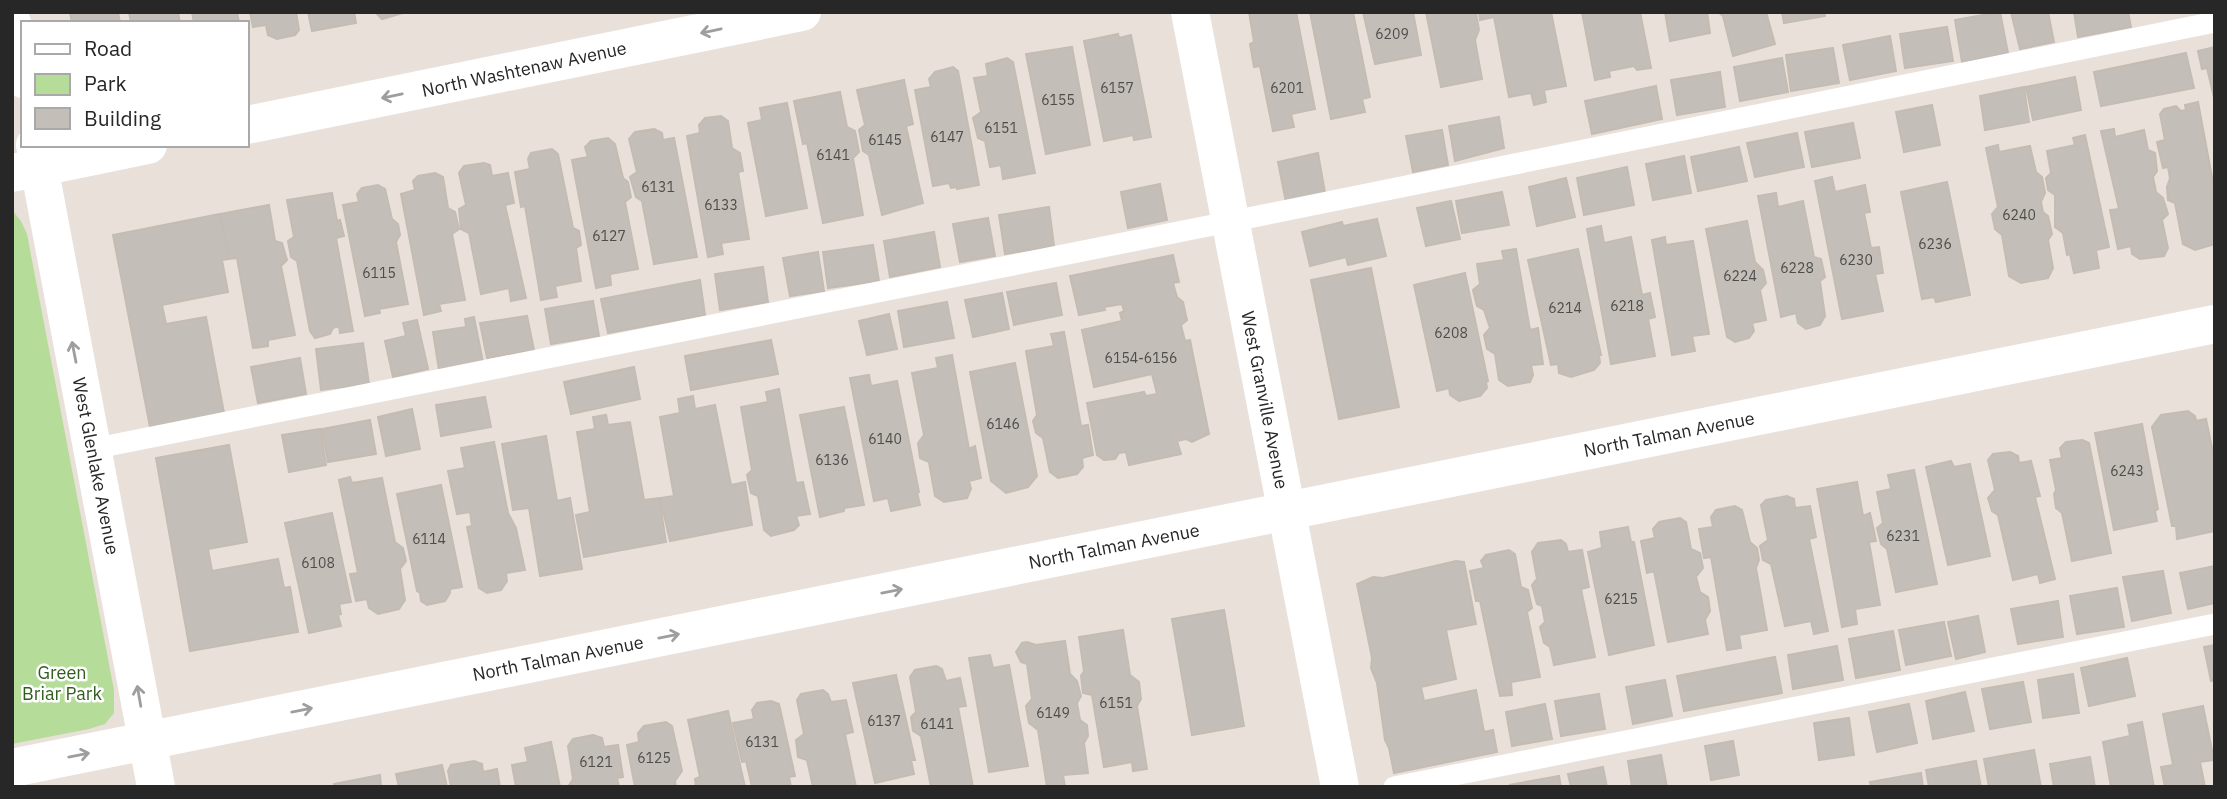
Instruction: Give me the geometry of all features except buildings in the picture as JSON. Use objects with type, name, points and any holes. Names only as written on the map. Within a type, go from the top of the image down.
[{"type":"street","name":"North Washtenaw Avenue","points":[[248,125],[802,12]]},
{"type":"street","name":"West Granville Avenue","points":[[1189,12],[1340,787]]},
{"type":"street","points":[[12,23],[21,69]]},
{"type":"street","points":[[29,162],[134,147]]},
{"type":"street","name":"West Glenlake Avenue","points":[[29,162],[92,449],[156,787]]},
{"type":"street","name":"North Talman Avenue","points":[[12,768],[2215,324]]},
{"type":"lane","points":[[92,449],[2215,22]]},
{"type":"lane","points":[[1394,787],[2215,624]]},
{"type":"green space","name":"Green Briar Park","points":[[12,210],[27,234],[114,690],[114,713],[105,724],[89,729],[12,744]]}]
